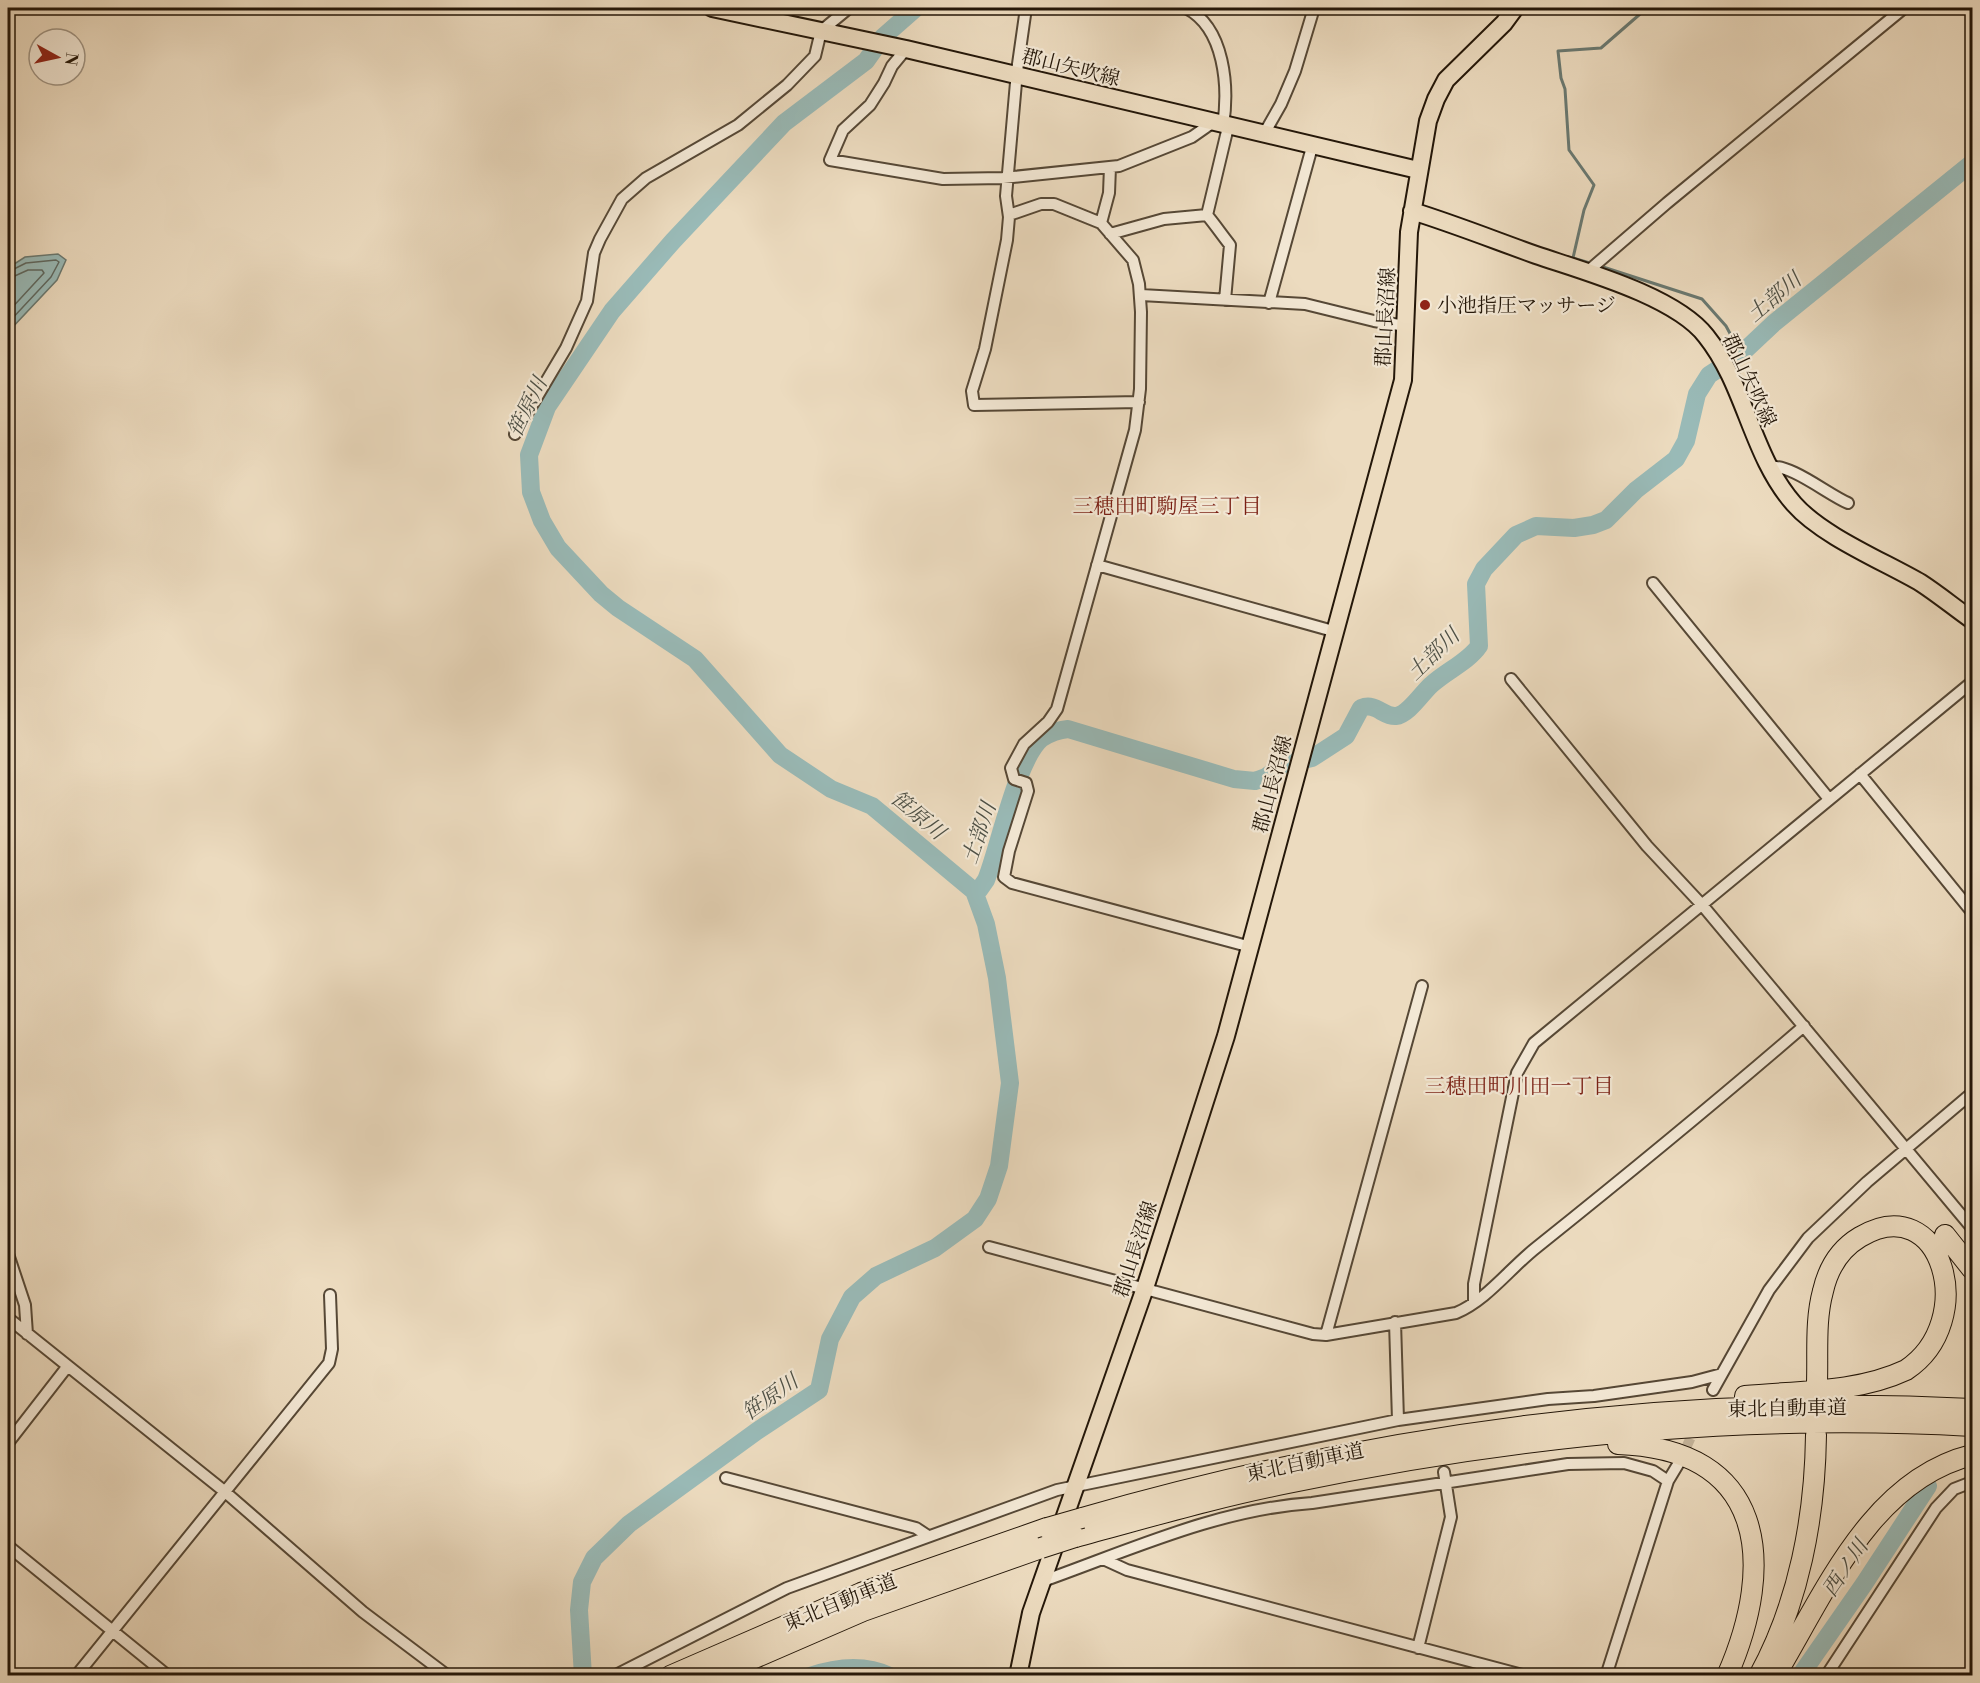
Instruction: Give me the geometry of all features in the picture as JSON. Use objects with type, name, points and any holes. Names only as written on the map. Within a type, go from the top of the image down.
[{"type":"highway","points":[[1532,1425],[1657,1404],[1857,1385],[1874,1382],[1907,1369],[1934,1350],[1945,1338],[1952,1327],[1959,1301],[1959,1288],[1951,1261],[1930,1239],[1906,1229],[1880,1229],[1858,1238],[1839,1254],[1827,1279],[1820,1303],[1811,1383],[1807,1323],[1812,1286],[1832,1244],[1852,1227],[1880,1217],[1895,1216],[1924,1222],[1953,1242],[1972,1269]]},
{"type":"highway","name":"東北自動車道","points":[[670,1676],[751,1638],[861,1593],[1047,1528],[1188,1488],[1356,1451],[1532,1425],[1734,1408],[1972,1408]]},
{"type":"highway","name":"東北自動車道","points":[[713,1676],[863,1611],[1041,1548],[1264,1488],[1400,1461],[1576,1438],[1723,1426],[1884,1424],[1972,1426]]},
{"type":"highway","points":[[1746,1676],[1771,1623],[1792,1554],[1810,1435],[1814,1484],[1803,1554],[1792,1596],[1759,1676]]},
{"type":"highway","points":[[1400,1461],[1611,1444],[1655,1447],[1699,1462],[1722,1480],[1741,1505],[1754,1550],[1753,1583],[1748,1611],[1727,1676]]},
{"type":"highway","points":[[1775,1676],[1853,1547],[1891,1498],[1933,1468],[1972,1455]]},
{"type":"main road","name":"郡山矢吹線","points":[[712,8],[904,48],[1312,147],[1418,170]]},
{"type":"main road","name":"郡山長沼線","points":[[1018,1676],[1031,1613],[1078,1485],[1145,1288],[1226,1036],[1402,380],[1412,211],[1428,121],[1440,88],[1452,73],[1504,23],[1515,8]]},
{"type":"main road","name":"郡山矢吹線","points":[[1412,211],[1471,229],[1587,272],[1667,305],[1706,335],[1732,381],[1769,467],[1795,505],[1831,532],[1922,584],[1972,620]]},
{"type":"main road","name":"郡山長沼線","points":[[1029,1676],[1043,1581]]},
{"type":"street","points":[[516,434],[566,348],[587,301],[597,246],[610,217],[622,199],[646,178],[738,125],[787,85],[815,56],[823,31],[849,8]]},
{"type":"street","points":[[1026,8],[1006,196],[1009,214],[1007,240],[985,349],[972,391],[974,405],[1139,402]]},
{"type":"street","points":[[1186,8],[1205,21],[1223,65],[1227,89],[1207,216]]},
{"type":"street","points":[[1264,134],[1281,104],[1295,70],[1314,8]]},
{"type":"street","points":[[1587,272],[1667,203],[1904,8]]},
{"type":"street","points":[[904,48],[870,105],[843,130],[830,160],[943,179],[1008,177],[1110,167],[1221,125]]},
{"type":"street","points":[[1269,303],[1312,147]]},
{"type":"street","points":[[1101,223],[1108,193],[1110,167]]},
{"type":"street","points":[[1009,214],[1050,203],[1101,223],[1133,261],[1141,295],[1139,402],[1135,430],[1057,710],[1048,722],[1024,744],[1011,768],[1028,791],[1004,874],[1007,881],[1251,947]]},
{"type":"street","points":[[1110,234],[1164,219],[1207,216],[1218,226],[1222,237],[1230,245],[1225,300]]},
{"type":"street","points":[[1141,295],[1305,304],[1374,321],[1406,326]]},
{"type":"street","points":[[1769,467],[1783,467],[1794,472],[1827,494],[1848,503]]},
{"type":"street","points":[[1097,565],[1333,631]]},
{"type":"street","points":[[1653,583],[1829,799]]},
{"type":"street","points":[[1511,679],[1647,846],[1703,906],[1972,1228]]},
{"type":"street","points":[[1474,1302],[1474,1284],[1517,1073],[1533,1043],[1703,906],[1972,682]]},
{"type":"street","points":[[1860,774],[1972,912]]},
{"type":"street","points":[[1326,1335],[1422,986]]},
{"type":"street","points":[[989,1247],[1326,1335],[1395,1322],[1446,1316],[1463,1310],[1474,1302],[1522,1258],[1626,1176],[1804,1026]]},
{"type":"street","points":[[1713,1390],[1769,1290],[1808,1238],[1867,1182],[1972,1093]]},
{"type":"street","points":[[8,1254],[25,1305],[27,1334]]},
{"type":"street","points":[[76,1676],[329,1363],[332,1349],[330,1295]]},
{"type":"street","points":[[8,1318],[224,1491],[330,1585],[448,1676]]},
{"type":"street","points":[[1395,1322],[1398,1420]]},
{"type":"street","points":[[8,1443],[67,1367]]},
{"type":"street","points":[[614,1676],[787,1588],[1041,1495],[1078,1485],[1398,1420],[1548,1399],[1594,1396],[1692,1382],[1722,1374]]},
{"type":"street","points":[[1436,1415],[1438,1426]]},
{"type":"street","points":[[1606,1676],[1668,1481],[1680,1461]]},
{"type":"street","points":[[1043,1581],[1247,1511],[1446,1484],[1568,1464],[1612,1462],[1653,1471],[1668,1481]]},
{"type":"street","points":[[1418,1648],[1451,1517],[1444,1472]]},
{"type":"street","points":[[726,1478],[916,1528],[928,1536]]},
{"type":"street","points":[[1826,1676],[1936,1508],[1954,1489],[1972,1482]]},
{"type":"street","points":[[8,1546],[168,1676]]},
{"type":"street","points":[[1104,1559],[1127,1570],[1526,1676]]},
{"type":"water","points":[[58,254],[66,260],[57,280],[8,332],[8,268],[25,257]]},
{"type":"waterway","name":"笹原川","points":[[583,1676],[579,1610],[582,1582],[594,1558],[629,1524],[757,1431],[819,1390],[830,1339],[852,1297],[876,1276],[935,1248],[975,1219],[988,1199],[999,1166],[1010,1083],[997,978],[986,924],[974,891],[872,806],[831,789],[780,755],[695,659],[618,608],[601,594],[558,548],[542,521],[531,492],[529,455],[547,407],[612,311],[673,241],[784,123],[866,61],[883,37],[916,8]]},
{"type":"waterway","points":[[1593,264],[1573,258],[1584,210],[1594,185],[1569,150],[1565,89],[1561,78],[1558,51],[1601,48],[1647,8]]},
{"type":"waterway","name":"土部川","points":[[974,891],[979,890],[986,880],[1025,764],[1042,738],[1051,733],[1068,729],[1234,779],[1255,781],[1266,777],[1282,765],[1312,758],[1346,736],[1361,708],[1371,707],[1391,716],[1401,715],[1431,685],[1469,657],[1479,646],[1476,584],[1484,569],[1516,535],[1536,526],[1574,528],[1606,520],[1636,490],[1676,459],[1686,441],[1697,394],[1709,375],[1741,354],[1774,323],[1972,163]]},
{"type":"waterway","points":[[1600,266],[1702,299],[1726,326],[1741,354]]},
{"type":"waterway","name":"西ノ川","points":[[1800,1676],[1928,1486]]},
{"type":"waterway","name":"西ノ川","points":[[810,1676],[850,1668],[861,1668],[890,1676]]},
{"type":"tunnel","points":[[1680,1461],[1696,1426]]},
{"type":"place","name":"小池指圧マッサージ","points":[[1425,305]]},
{"type":"district","name":"三穂田町駒屋三丁目","points":[[1167,506]]},
{"type":"district","name":"三穂田町川田一丁目","points":[[1519,1086]]}]
